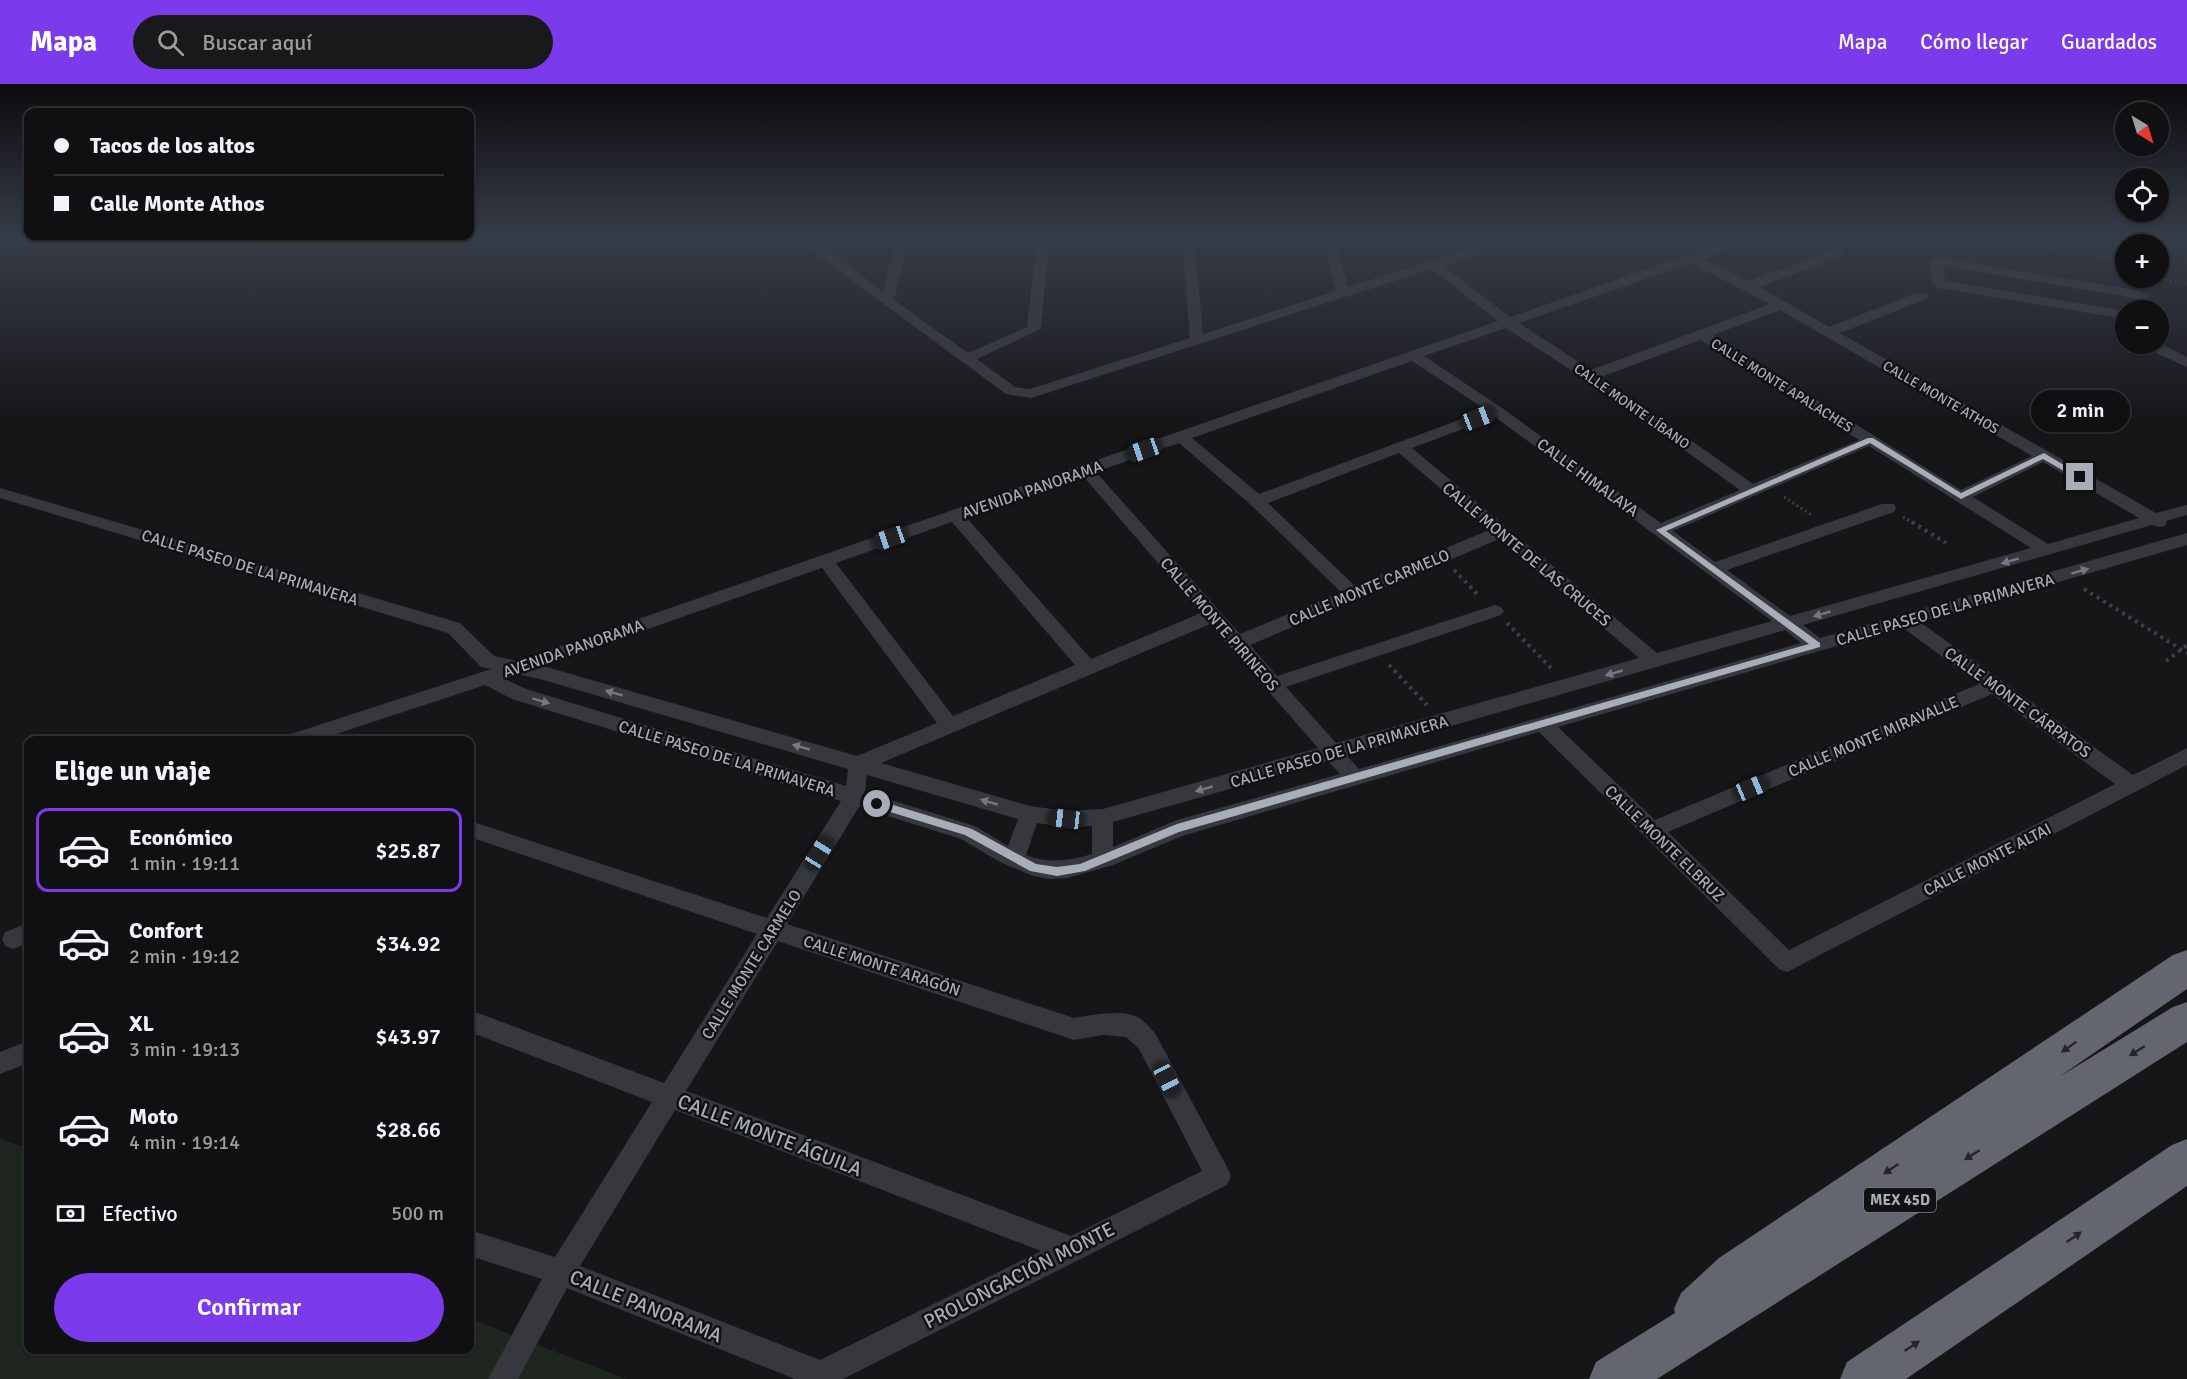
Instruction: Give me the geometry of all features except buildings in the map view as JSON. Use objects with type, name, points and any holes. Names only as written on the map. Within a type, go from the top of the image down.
[{"type":"highway","points":[[1673,1341],[1700,1305],[1735,1274],[2187,967]]},
{"type":"highway","name":"MEX 45D","points":[[1612,1379],[2187,1020]]},
{"type":"highway","points":[[1864,1379],[2187,1160]]},
{"type":"street","points":[[966,359],[1034,329],[1037,299]]},
{"type":"street","points":[[1193,299],[1197,341]]},
{"type":"street","points":[[887,301],[1011,391],[1031,394],[1323,299]]},
{"type":"street","name":"CALLE MONTE LÍBANO","points":[[1478,299],[1510,324],[1759,488]]},
{"type":"street","name":"AVENIDA PANORAMA","points":[[306,736],[487,670],[519,667],[1580,299]]},
{"type":"street","name":"CALLE MONTE ATHOS","points":[[1771,299],[2187,539]]},
{"type":"street","points":[[1829,332],[1912,299]]},
{"type":"street","points":[[2032,299],[2115,313]]},
{"type":"street","points":[[1590,376],[1781,305]]},
{"type":"street","name":"CALLE MONTE APALACHES","points":[[1701,334],[2046,550]]},
{"type":"street","points":[[2169,354],[2187,363]]},
{"type":"street","name":"CALLE HIMALAYA","points":[[1414,356],[1497,411],[1816,645]]},
{"type":"street","points":[[1257,501],[1497,411]]},
{"type":"street","points":[[1182,436],[1257,501],[1353,594]]},
{"type":"street","points":[[1660,530],[1871,440]]},
{"type":"street","name":"CALLE MONTE DE LAS CRUCES","points":[[1401,447],[1654,661]]},
{"type":"street","points":[[1961,496],[2044,456]]},
{"type":"street","name":"CALLE MONTE PIRINEOS","points":[[1086,470],[1355,778]]},
{"type":"street","name":"CALLE PASEO DE LA PRIMAVERA","points":[[0,493],[454,628],[487,670],[519,694],[968,832],[1034,868],[1057,872],[1081,868],[1177,829],[2187,539]]},
{"type":"street","points":[[1712,569],[1888,507]]},
{"type":"street","name":"CALLE PASEO DE LA PRIMAVERA","points":[[519,667],[1030,814],[1066,819],[1103,817],[2187,510]]},
{"type":"street","points":[[955,515],[1087,667]]},
{"type":"street","name":"CALLE MONTE CARMELO","points":[[1238,643],[1500,532]]},
{"type":"street","points":[[825,560],[949,725]]},
{"type":"street","points":[[1273,684],[1495,611]]},
{"type":"street","points":[[859,764],[1213,615]]},
{"type":"street","name":"CALLE MONTE CÁRPATOS","points":[[1904,620],[2132,785]]},
{"type":"street","name":"CALLE MONTE MIRAVALLE","points":[[1652,830],[1994,685]]},
{"type":"street","name":"CALLE MONTE ELBRUZ","points":[[1543,724],[1788,962]]},
{"type":"street","name":"CALLE MONTE ALTAI","points":[[1788,962],[2187,756]]},
{"type":"street","name":"CALLE MONTE CARMELO","points":[[502,1379],[561,1272],[854,797],[859,764]]},
{"type":"street","points":[[1014,858],[1030,814]]},
{"type":"street","points":[[1102,859],[1103,817]]},
{"type":"street","name":"CALLE MONTE ARAGÓN","points":[[474,830],[1074,1029],[1103,1024],[1132,1026],[1147,1041],[1218,1176]]},
{"type":"street","name":"CALLE MONTE ÁGUILA","points":[[474,1023],[1071,1249]]},
{"type":"street","points":[[0,1063],[24,1054]]},
{"type":"street","name":"PROLONGACIÓN MONTE","points":[[821,1375],[1218,1176]]},
{"type":"street","name":"CALLE PANORAMA","points":[[474,1244],[561,1272],[821,1375]]},
{"type":"path","points":[[1759,488],[1831,527]]},
{"type":"path","points":[[1888,507],[1946,543]]},
{"type":"path","points":[[2062,576],[2187,653]]},
{"type":"path","points":[[2166,661],[2187,645]]},
{"type":"path","points":[[1376,651],[1442,722]]},
{"type":"shaded area","points":[[0,1138],[24,1147],[24,1354],[474,1354],[474,1321],[627,1379],[0,1379]]},
{"type":"route","points":[[877,804],[968,832],[1034,868],[1057,872],[1081,868],[1177,829],[1816,645],[1660,530],[1871,440],[1961,496],[2044,456],[2080,477]]}]
